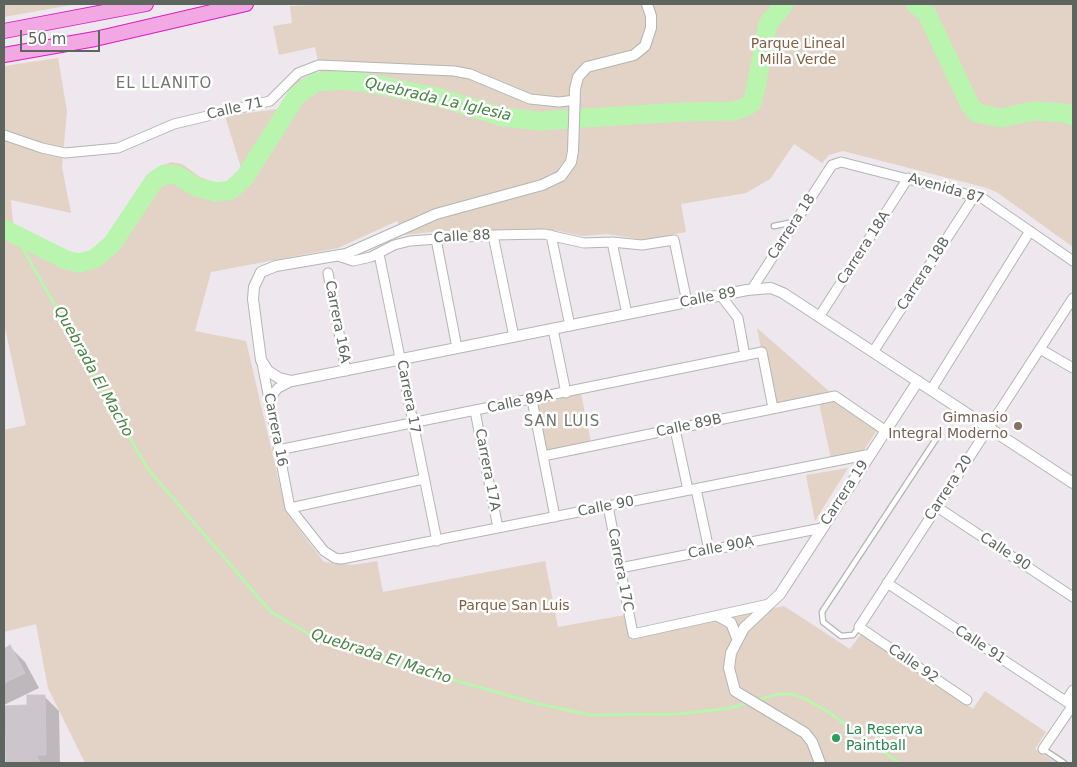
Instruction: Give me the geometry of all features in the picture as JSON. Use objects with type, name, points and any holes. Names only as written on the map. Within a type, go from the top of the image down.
[{"type":"highway","points":[[4,31],[146,4]]},
{"type":"highway","points":[[4,56],[95,39],[246,4]]},
{"type":"street","points":[[338,256],[365,247],[436,214],[554,181],[561,176],[571,162],[576,82],[582,71],[595,64],[634,55],[644,46],[651,28],[647,4]]},
{"type":"street","name":"Calle 71","points":[[4,135],[42,148],[65,153],[118,148],[174,124],[270,102],[298,73],[318,65],[454,71],[470,74],[530,98],[574,105]]},
{"type":"street","name":"Avenida 87","points":[[832,165],[847,162],[975,196],[998,206],[1073,261]]},
{"type":"street","name":"Carrera 18","points":[[752,289],[832,165]]},
{"type":"street","name":"Carrera 18A","points":[[819,317],[908,178]]},
{"type":"street","name":"Carrera 18B","points":[[873,352],[975,196]]},
{"type":"street","points":[[931,390],[1030,231]]},
{"type":"street","points":[[493,235],[514,337]]},
{"type":"street","name":"Calle 88","points":[[257,277],[267,268],[276,266],[338,256],[353,261],[379,254],[402,242],[436,238],[493,235],[552,235],[584,243],[612,242],[642,245],[674,240],[688,302]]},
{"type":"street","points":[[552,235],[570,326]]},
{"type":"street","points":[[436,238],[457,348]]},
{"type":"street","points":[[612,242],[627,314]]},
{"type":"street","name":"Carrera 17","points":[[379,254],[437,540]]},
{"type":"street","name":"Carrera 16A","points":[[328,273],[346,371]]},
{"type":"street","name":"Carrera 16","points":[[257,277],[253,299],[261,360],[290,508],[329,556],[342,559]]},
{"type":"street","name":"Calle 89","points":[[268,399],[278,388],[292,381],[752,289],[766,288],[777,290],[1073,483]]},
{"type":"street","points":[[721,296],[738,318],[745,356]]},
{"type":"street","name":"Carrera 20","points":[[859,627],[1073,298]]},
{"type":"street","points":[[553,329],[566,393]]},
{"type":"street","points":[[1040,349],[1073,368]]},
{"type":"street","name":"Calle 89A","points":[[278,450],[475,412],[762,352],[773,408]]},
{"type":"street","points":[[261,360],[273,375],[292,381]]},
{"type":"street","name":"Carrera 19","points":[[737,638],[744,628],[780,594],[918,381]]},
{"type":"street","name":"Calle 89B","points":[[543,456],[834,396],[886,431]]},
{"type":"street","points":[[532,400],[555,517]]},
{"type":"street","name":"Carrera 17A","points":[[475,412],[498,528]]},
{"type":"street","points":[[675,428],[709,550]]},
{"type":"street","points":[[1020,447],[1073,474]]},
{"type":"street","name":"Calle 90","points":[[342,559],[871,454]]},
{"type":"street","points":[[290,508],[424,479]]},
{"type":"street","name":"Carrera 17C","points":[[608,506],[633,634],[718,616]]},
{"type":"street","name":"Calle 90","points":[[937,507],[1073,597]]},
{"type":"street","name":"Calle 90A","points":[[620,568],[822,528]]},
{"type":"street","name":"Calle 91","points":[[887,583],[1070,704]]},
{"type":"street","points":[[718,616],[770,604]]},
{"type":"street","points":[[718,616],[731,623],[737,638],[731,653],[729,668],[735,691],[757,706],[805,733],[812,742],[820,763]]},
{"type":"street","name":"Calle 92","points":[[859,627],[967,700]]},
{"type":"street","points":[[1043,749],[1070,704],[1073,690]]},
{"type":"lane","points":[[774,226],[796,222]]},
{"type":"lane","points":[[859,627],[853,635],[841,636],[822,622],[822,612],[940,432]]},
{"type":"lane","points":[[1043,749],[1064,763]]},
{"type":"green space","points":[[4,4],[77,4],[4,17]]},
{"type":"green space","points":[[342,4],[1073,4],[1073,247],[998,193],[987,188],[843,151],[829,155],[822,163],[794,144],[770,179],[746,193],[681,204],[686,232],[645,240],[607,234],[582,236],[559,231],[516,229],[404,235],[397,221],[338,248],[211,272],[195,331],[246,341],[286,512],[324,562],[353,565],[377,561],[383,592],[545,561],[558,627],[625,615],[630,640],[784,606],[850,649],[861,634],[973,709],[985,691],[1046,732],[1035,749],[1056,763],[85,763],[48,688],[36,624],[4,632],[4,430],[26,425],[4,323],[4,66],[58,58],[67,111],[62,167],[71,213],[11,200],[13,223],[74,254],[93,253],[108,239],[158,168],[171,162],[182,164],[200,177],[219,184],[232,182],[242,171],[225,116],[278,109],[297,80],[320,72],[315,47],[279,55],[273,26],[292,23],[290,6]]},
{"type":"green space","points":[[757,328],[830,392],[772,405]]},
{"type":"green space","points":[[581,394],[591,442],[544,451],[534,404]]},
{"type":"green space","points":[[835,396],[879,427],[863,452],[831,458],[818,399]]},
{"type":"green space","points":[[848,468],[815,521],[806,475]]},
{"type":"building","points":[[10,645],[25,673],[4,683],[4,649]]},
{"type":"building","points":[[27,695],[45,695],[46,755],[36,755],[40,763],[6,763],[4,706],[27,705]]},
{"type":"waterway","name":"Quebrada La Iglesia","points":[[4,229],[66,260],[79,263],[94,259],[112,244],[154,181],[164,174],[177,175],[196,187],[217,192],[231,190],[245,177],[297,95],[316,82],[344,80],[374,84],[441,98],[503,117],[539,121],[682,112],[733,111],[744,108],[752,103],[768,24],[784,4]]},
{"type":"waterway","name":"Quebrada La Iglesia","points":[[915,4],[927,14],[970,105],[977,113],[1001,118],[1034,111],[1065,113],[1073,116]]},
{"type":"waterway","name":"Quebrada El Macho","points":[[14,233],[147,468],[271,612],[314,637],[397,664],[539,704],[591,715],[678,714],[731,708],[749,702]]},
{"type":"waterway","name":"Quebrada El Macho","points":[[755,701],[778,694],[791,694],[804,698],[827,711],[899,763]]},
{"type":"place","name":"Gimnasio Integral Moderno","points":[[1018,426]]},
{"type":"place","name":"La Reserva Paintball","points":[[836,738]]},
{"type":"district","name":"EL LLANITO","points":[[164,84]]},
{"type":"district","name":"SAN LUIS","points":[[562,422]]},
{"type":"park label","name":"Parque Lineal Milla Verde","points":[[798,52]]},
{"type":"park label","name":"Parque San Luis","points":[[514,606]]}]
